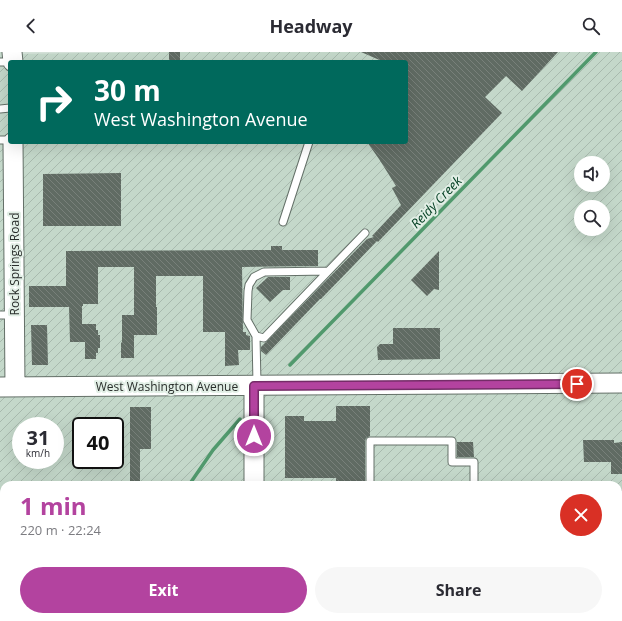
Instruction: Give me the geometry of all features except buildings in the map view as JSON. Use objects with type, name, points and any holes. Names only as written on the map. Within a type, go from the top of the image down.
[{"type":"main road","name":"Rock Springs Road","points":[[7,387],[7,315],[13,144]]},
{"type":"main road","name":"West Washington Avenue","points":[[7,387],[622,383]]},
{"type":"main road","points":[[254,481],[255,385]]},
{"type":"lane","points":[[283,222],[308,144]]},
{"type":"lane","points":[[256,336],[264,338],[365,234]]},
{"type":"lane","points":[[255,385],[256,336],[247,320],[248,291],[249,285],[254,277],[264,272],[328,271]]},
{"type":"lane","points":[[370,481],[370,441],[452,441],[452,462],[474,462],[474,481]]},
{"type":"shaded area","points":[[0,52],[12,52],[13,54],[169,52],[622,52],[622,481],[0,481]]},
{"type":"waterway","name":"Reidy Creek","points":[[290,365],[596,52]]},
{"type":"waterway","name":"Reidy Creek","points":[[192,481],[213,450],[240,419]]},
{"type":"route","points":[[254,436],[254,386],[577,384]]}]
